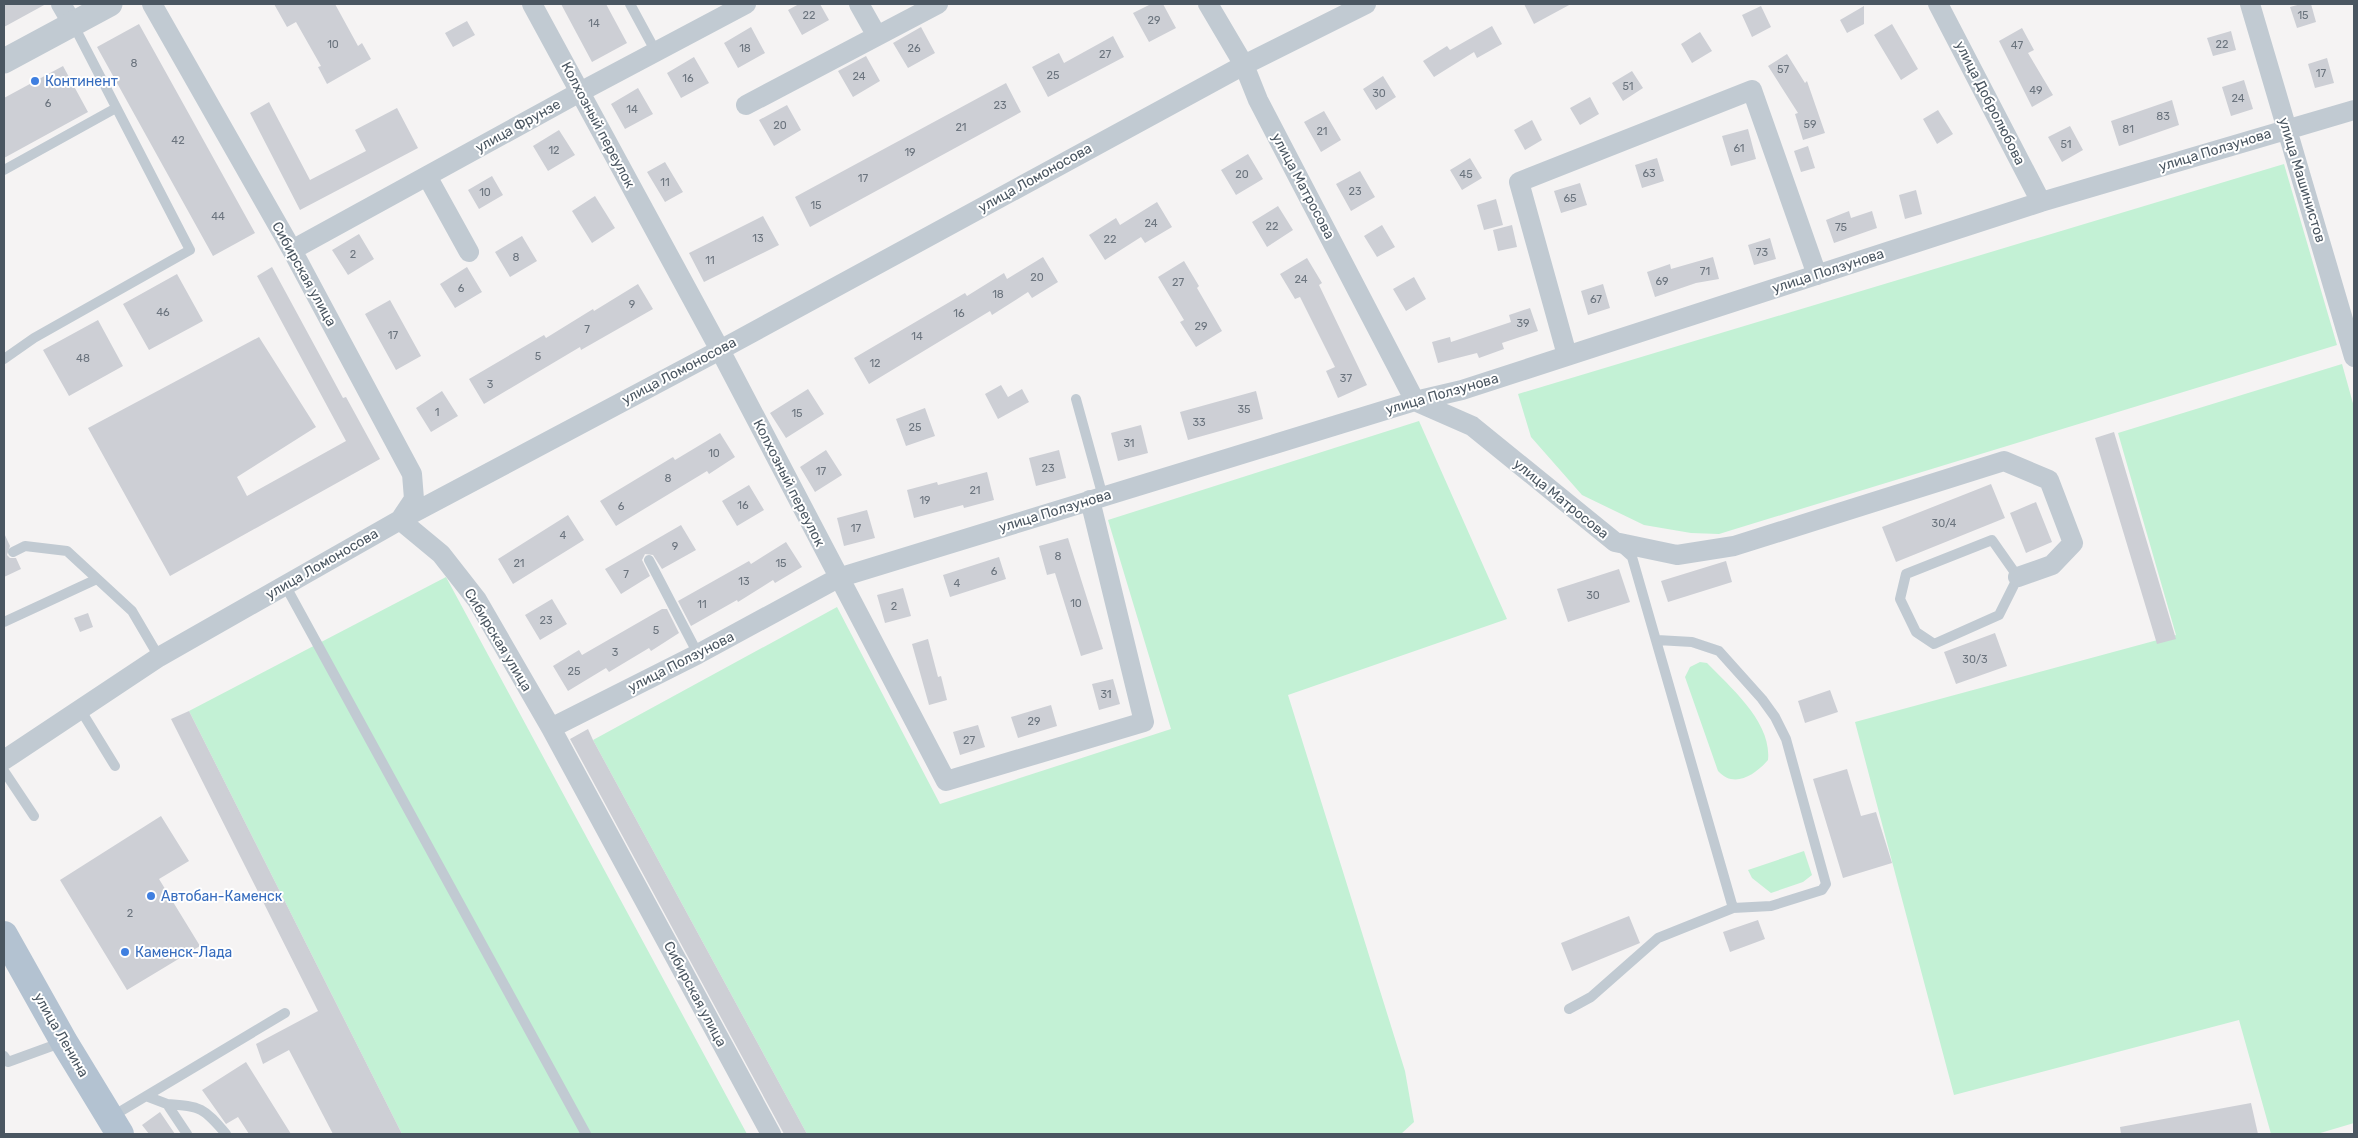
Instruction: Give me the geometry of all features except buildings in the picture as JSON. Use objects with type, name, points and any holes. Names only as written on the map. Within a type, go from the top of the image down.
[{"type":"main road","name":"улица Ленина","points":[[4,935],[64,1042],[115,1126]]},
{"type":"street","points":[[4,61],[67,14],[110,4]]},
{"type":"street","name":"Сибирская улица","points":[[152,4],[292,250],[412,474],[414,499],[400,520],[441,554],[477,600],[552,728],[770,1134]]},
{"type":"street","name":"Колхозный переулок","points":[[532,4],[720,350],[946,782],[1144,722],[1096,498]]},
{"type":"street","name":"улица Фрунзе","points":[[292,250],[580,92],[746,4]]},
{"type":"street","points":[[746,105],[938,4]]},
{"type":"street","name":"улица Матросова","points":[[1208,4],[1244,65],[1258,100],[1415,401],[1472,426],[1615,542],[1676,555],[1734,546],[2004,461],[2050,480],[2073,543],[2052,565],[2018,577]]},
{"type":"street","name":"улица Ломоносова","points":[[4,760],[159,657],[400,520],[720,350],[1244,65],[1366,4]]},
{"type":"street","name":"улица Добролюбова","points":[[1938,4],[2041,202]]},
{"type":"street","name":"улица Машинистов","points":[[2250,4],[2354,352]]},
{"type":"street","points":[[1567,355],[1519,182],[1752,90],[1817,275]]},
{"type":"street","name":"улица Ползунова","points":[[552,728],[698,654],[838,578],[1415,401],[1462,390],[2041,202],[2354,110]]},
{"type":"street","points":[[428,176],[469,252]]},
{"type":"street","points":[[1462,390],[1472,426]]},
{"type":"lane","points":[[630,4],[656,52]]},
{"type":"lane","points":[[859,4],[877,36]]},
{"type":"lane","points":[[4,359],[34,338],[190,250],[67,14]]},
{"type":"lane","points":[[4,170],[116,108]]},
{"type":"lane","points":[[1076,398],[1096,498]]},
{"type":"lane","points":[[1992,540],[2018,577],[1999,615],[1934,644],[1916,632],[1900,598],[1906,574],[1992,540]]},
{"type":"lane","points":[[1615,542],[1632,557],[1733,908]]},
{"type":"lane","points":[[13,552],[25,546],[67,551],[132,611],[159,657]]},
{"type":"lane","points":[[649,560],[698,654]]},
{"type":"lane","points":[[4,622],[97,579]]},
{"type":"lane","points":[[285,585],[586,1134]]},
{"type":"lane","points":[[1569,1009],[1591,997],[1658,938],[1733,908],[1771,906],[1822,890],[1826,884],[1788,748],[1770,711],[1719,651],[1692,642],[1657,640]]},
{"type":"lane","points":[[80,709],[115,766]]},
{"type":"lane","points":[[4,772],[34,816]]},
{"type":"lane","points":[[115,1126],[146,1096],[285,1013]]},
{"type":"lane","points":[[4,1056],[8,1062],[64,1042]]},
{"type":"lane","points":[[146,1096],[167,1104],[195,1106],[212,1118],[226,1134]]},
{"type":"lane","points":[[167,1104],[187,1134]]},
{"type":"green space","points":[[2284,164],[2337,345],[1719,534],[1691,533],[1644,525],[1582,495],[1531,437],[1518,394]]},
{"type":"green space","points":[[2342,364],[2354,407],[2354,1123],[2317,1134],[2271,1134],[2239,1020],[1954,1095],[1855,722],[2176,635],[2118,433]]},
{"type":"green space","points":[[1419,421],[1507,619],[1288,695],[1405,1071],[1414,1122],[1401,1134],[807,1134],[593,740],[837,607],[940,804],[1171,729],[1108,520]]},
{"type":"green space","points":[[446,577],[747,1134],[402,1134],[189,711]]},
{"type":"green space","points":[[1700,662],[1707,663],[1738,695],[1757,719],[1764,732],[1768,746],[1768,760],[1757,771],[1744,778],[1731,779],[1718,771],[1685,677],[1690,667]]},
{"type":"green space","points":[[1804,851],[1812,875],[1803,882],[1771,893],[1752,878],[1748,870]]},
{"type":"place","name":"Континент","points":[[35,81]]},
{"type":"place","name":"Автобан-Каменск","points":[[151,896]]},
{"type":"place","name":"Каменск-Лада","points":[[125,952]]}]
